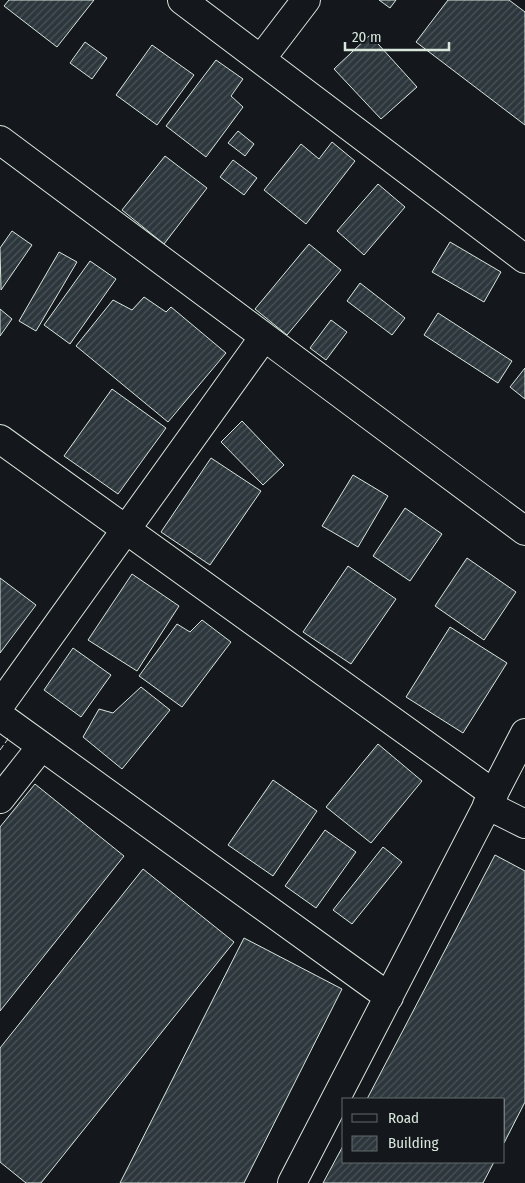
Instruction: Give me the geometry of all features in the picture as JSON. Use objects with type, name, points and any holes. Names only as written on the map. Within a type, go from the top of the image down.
[{"type":"street","points":[[182,0],[525,259]]},
{"type":"street","points":[[261,59],[306,0]]},
{"type":"street","points":[[0,140],[525,531]]},
{"type":"street","points":[[0,705],[264,337]]},
{"type":"street","points":[[0,439],[126,529],[490,800],[525,824]]},
{"type":"street","points":[[0,716],[389,997]]},
{"type":"street","points":[[292,1183],[525,734]]},
{"type":"street","points":[[0,799],[41,746]]},
{"type":"building","points":[[9,0],[94,0],[57,47],[4,6]]},
{"type":"building","points":[[379,0],[396,0],[390,8]]},
{"type":"building","points":[[448,0],[509,0],[525,12],[525,125],[416,42]]},
{"type":"building","points":[[370,35],[417,87],[381,119],[334,69]]},
{"type":"building","points":[[85,42],[107,58],[92,79],[70,63]]},
{"type":"building","points":[[152,45],[194,75],[157,125],[116,95]]},
{"type":"building","points":[[216,60],[243,79],[231,96],[243,107],[206,157],[166,126]]},
{"type":"building","points":[[238,131],[254,144],[245,156],[228,143]]},
{"type":"building","points":[[332,142],[355,161],[306,224],[264,190],[301,144],[319,159]]},
{"type":"building","points":[[165,156],[207,188],[164,244],[122,210]]},
{"type":"building","points":[[233,160],[257,178],[244,195],[220,177]]},
{"type":"building","points":[[378,184],[405,207],[364,255],[337,231]]},
{"type":"building","points":[[12,231],[32,245],[1,290],[0,248]]},
{"type":"building","points":[[450,242],[501,272],[484,302],[432,272]]},
{"type":"building","points":[[309,244],[341,270],[287,335],[255,309]]},
{"type":"building","points":[[59,252],[77,262],[36,331],[19,321]]},
{"type":"building","points":[[90,261],[116,279],[70,344],[44,325]]},
{"type":"building","points":[[360,283],[405,318],[392,335],[347,301]]},
{"type":"building","points":[[144,297],[166,312],[171,307],[226,353],[168,422],[76,346],[113,300],[132,310]]},
{"type":"building","points":[[0,309],[12,319],[0,336]]},
{"type":"building","points":[[438,313],[512,361],[498,383],[424,335]]},
{"type":"building","points":[[331,320],[347,332],[326,360],[310,348]]},
{"type":"building","points":[[525,368],[525,399],[510,387]]},
{"type":"building","points":[[112,389],[166,428],[118,494],[64,456]]},
{"type":"building","points":[[242,421],[284,465],[263,485],[221,442]]},
{"type":"building","points":[[211,458],[261,491],[210,565],[161,532]]},
{"type":"building","points":[[353,475],[388,496],[358,547],[322,526]]},
{"type":"building","points":[[405,508],[442,534],[410,581],[373,556]]},
{"type":"building","points":[[467,558],[516,592],[484,640],[435,606]]},
{"type":"building","points":[[348,566],[396,599],[351,664],[303,632]]},
{"type":"building","points":[[132,574],[179,606],[137,671],[88,640]]},
{"type":"building","points":[[0,578],[36,605],[0,653]]},
{"type":"building","points":[[202,620],[231,642],[182,707],[139,676],[177,624],[190,632]]},
{"type":"building","points":[[450,627],[507,663],[463,733],[406,697]]},
{"type":"building","points":[[73,648],[111,675],[81,717],[44,690]]},
{"type":"building","points":[[141,687],[170,710],[122,769],[83,737],[99,709],[113,713]]},
{"type":"building","points":[[378,744],[422,781],[371,843],[326,807]]},
{"type":"building","points":[[273,780],[317,811],[273,876],[228,845]]},
{"type":"building","points":[[35,784],[124,856],[0,1011],[0,827]]},
{"type":"building","points":[[325,830],[356,852],[316,908],[285,886]]},
{"type":"building","points":[[383,847],[402,862],[352,924],[333,910]]},
{"type":"building","points":[[495,855],[525,871],[525,1102],[505,1141],[505,1098],[368,1098]]},
{"type":"building","points":[[143,869],[234,942],[41,1183],[26,1183],[0,1162],[0,1048]]},
{"type":"building","points":[[244,938],[342,989],[244,1183],[120,1183]]},
{"type":"building","points":[[342,1148],[342,1163],[493,1163],[483,1183],[323,1183]]},
{"type":"fence","points":[[0,750],[8,739],[5,737]]}]
